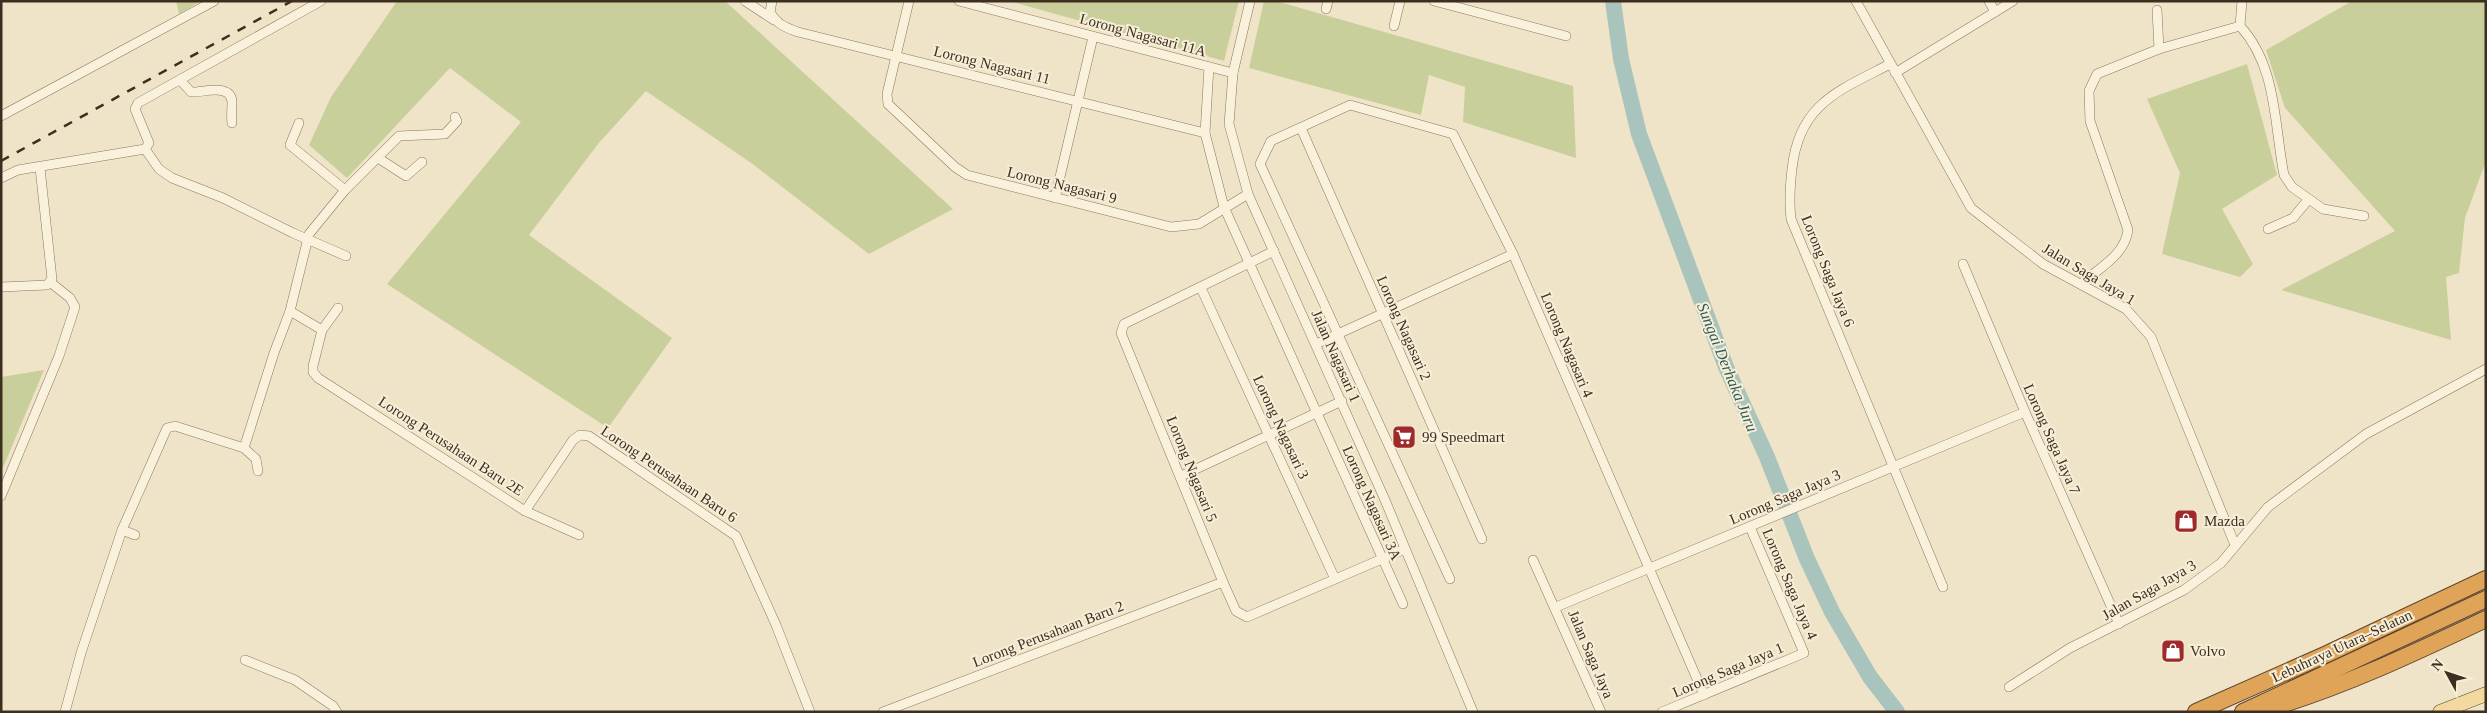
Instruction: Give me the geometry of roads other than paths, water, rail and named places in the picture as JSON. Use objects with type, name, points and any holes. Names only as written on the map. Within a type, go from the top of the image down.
[{"type":"highway","name":"Lebuhraya Utara–Selatan","points":[[2196,712],[2327,654],[2486,579]]},
{"type":"highway","name":"Lebuhraya Utara–Selatan","points":[[2243,712],[2486,599]]},
{"type":"highway","points":[[2260,712],[2321,693],[2366,675],[2486,619]]},
{"type":"main road","points":[[2440,712],[2486,694]]},
{"type":"street","points":[[1,116],[214,1]]},
{"type":"street","points":[[145,150],[149,143],[135,109],[136,106],[321,1]]},
{"type":"street","name":"Lorong Nagasari 11","points":[[744,1],[779,24],[798,32],[1205,133]]},
{"type":"street","points":[[772,1],[770,12],[774,20]]},
{"type":"street","points":[[896,56],[909,1]]},
{"type":"street","name":"Lorong Nagasari 11A","points":[[959,1],[1233,73]]},
{"type":"street","name":"Jalan Nagasari 1","points":[[1250,1],[1233,73],[1229,124],[1248,194],[1342,401],[1473,712]]},
{"type":"street","points":[[1394,26],[1400,1]]},
{"type":"street","points":[[1434,1],[1566,36]]},
{"type":"street","name":"Jalan Saga Jaya 1","points":[[1856,1],[1971,208],[2043,264],[2126,309],[2151,337],[2235,545]]},
{"type":"street","points":[[1989,1],[1995,12]]},
{"type":"street","points":[[1895,73],[2013,1]]},
{"type":"street","points":[[2242,1],[2240,26],[2254,40],[2264,63],[2284,175],[2292,187],[2323,209],[2364,216]]},
{"type":"street","points":[[2157,10],[2159,49]]},
{"type":"street","points":[[2081,284],[2119,253],[2124,245],[2128,230],[2090,121],[2088,91],[2097,74],[2159,49],[2240,26]]},
{"type":"street","points":[[1055,198],[1093,37]]},
{"type":"street","name":"Lorong Nagasari 9","points":[[896,56],[887,94],[888,104],[955,167],[967,175],[1171,227],[1199,224],[1248,194]]},
{"type":"street","name":"Lorong Saga Jaya 6","points":[[1890,64],[1839,91],[1806,121],[1794,148],[1789,202],[1791,219],[1943,587]]},
{"type":"street","points":[[1209,67],[1205,133],[1224,207],[1316,413]]},
{"type":"street","points":[[181,81],[191,92],[218,89],[226,92],[232,100],[232,122]]},
{"type":"street","name":"Lorong Nagasari 4","points":[[1301,128],[1350,106],[1453,134],[1512,254],[1704,694]]},
{"type":"street","points":[[244,448],[274,353],[290,311],[307,238],[345,190],[399,136],[445,134],[457,121],[455,117]]},
{"type":"street","points":[[299,123],[290,146],[345,190]]},
{"type":"street","points":[[1301,128],[1271,141],[1260,164],[1450,579]]},
{"type":"street","name":"Lorong Nagasari 2","points":[[1301,128],[1482,539]]},
{"type":"street","points":[[1,178],[18,170],[145,150]]},
{"type":"street","points":[[145,150],[159,169],[172,178],[223,198],[346,256]]},
{"type":"street","points":[[378,158],[406,176],[422,162]]},
{"type":"street","points":[[1,287],[47,285],[50,282],[52,274],[40,168]]},
{"type":"street","points":[[2268,229],[2293,218],[2308,200]]},
{"type":"street","points":[[1202,288],[1274,252]]},
{"type":"street","points":[[1316,344],[1512,254]]},
{"type":"street","name":"Lorong Saga Jaya 7","points":[[1963,264],[2025,412],[2120,624]]},
{"type":"street","points":[[1,496],[59,356],[75,307],[70,298],[50,282]]},
{"type":"street","name":"Lorong Nagasari 5","points":[[1202,288],[1124,324],[1121,333],[1236,611],[1247,617],[1335,579]]},
{"type":"street","name":"Lorong Nagasari 3","points":[[1202,288],[1335,579]]},
{"type":"street","points":[[290,311],[322,330],[338,308]]},
{"type":"street","name":"Lorong Perusahaan Baru 2E","points":[[322,330],[313,372],[318,378],[525,511],[580,535]]},
{"type":"street","name":"Jalan Saga Jaya 3","points":[[2008,687],[2070,648],[2184,590],[2221,563],[2268,507],[2366,434],[2486,369]]},
{"type":"street","points":[[1181,476],[1342,401]]},
{"type":"street","name":"Lorong Saga Jaya 3","points":[[1556,607],[2025,412]]},
{"type":"street","name":"Lorong Nagasari 3A","points":[[1316,413],[1403,604]]},
{"type":"street","points":[[65,712],[81,654],[122,530],[167,428],[175,426],[244,448],[256,459],[258,471]]},
{"type":"street","name":"Lorong Perusahaan Baru 6","points":[[525,511],[573,440],[580,435],[589,436],[736,536],[776,625],[810,712]]},
{"type":"street","name":"Lorong Saga Jaya 4","points":[[1750,527],[1804,653]]},
{"type":"street","points":[[122,530],[135,535]]},
{"type":"street","points":[[1335,579],[1405,549]]},
{"type":"street","name":"Jalan Saga Jaya","points":[[1534,560],[1601,712]]},
{"type":"street","name":"Lorong Perusahaan Baru 2","points":[[883,712],[1223,582]]},
{"type":"street","name":"Lorong Saga Jaya 1","points":[[1662,712],[1804,653]]},
{"type":"street","points":[[245,660],[294,680],[333,706],[336,712]]},
{"type":"waterway","name":"Sungai Derhaka Juru","points":[[1613,1],[1621,59],[1639,134],[1726,367],[1767,457],[1807,559],[1832,612],[1870,677],[1897,712]]},
{"type":"railway","points":[[1,161],[292,1]]},
{"type":"place","name":"99 Speedmart","points":[[1404,437]]},
{"type":"place","name":"Mazda","points":[[2186,521]]},
{"type":"place","name":"Volvo","points":[[2173,651]]}]
